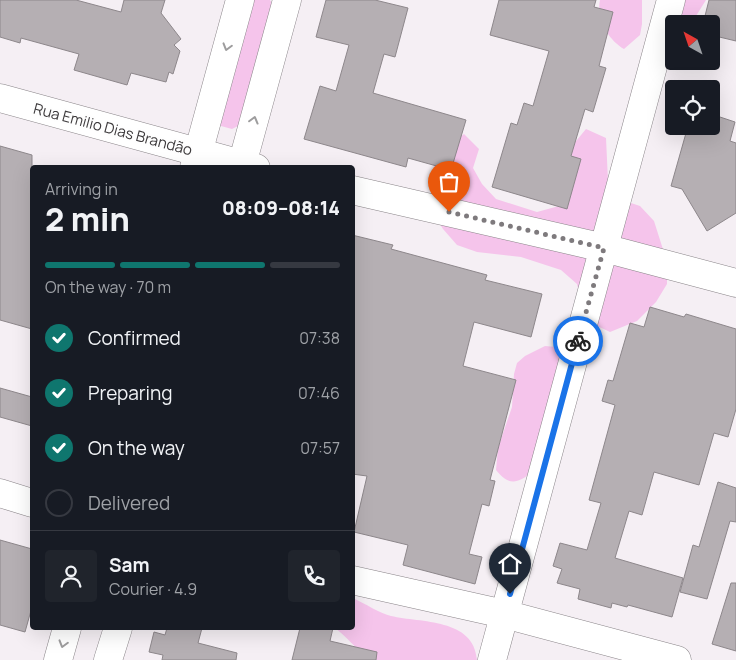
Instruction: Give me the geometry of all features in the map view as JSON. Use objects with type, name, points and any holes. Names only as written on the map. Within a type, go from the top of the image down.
[{"type":"street","points":[[196,160],[240,0]]},
{"type":"street","points":[[246,165],[286,0]]},
{"type":"street","points":[[492,660],[671,0]]},
{"type":"street","name":"Rua Emilio Dias Brandão","points":[[0,98],[196,160],[238,165]]},
{"type":"street","points":[[355,191],[604,248],[736,283]]},
{"type":"street","points":[[0,493],[30,502]]},
{"type":"street","points":[[355,581],[504,614],[678,660]]},
{"type":"street","points":[[58,660],[66,630]]},
{"type":"street","points":[[108,660],[117,630]]},
{"type":"shaded area","points":[[236,0],[270,0],[277,13],[242,124],[232,129],[221,126],[213,119]]},
{"type":"shaded area","points":[[600,0],[642,0],[640,35],[624,49],[613,40],[604,28],[599,7]]},
{"type":"shaded area","points":[[671,0],[706,0],[697,15],[675,15]]},
{"type":"shaded area","points":[[586,129],[606,138],[608,181],[619,199],[640,206],[654,221],[667,262],[667,284],[656,302],[637,321],[610,332],[591,323],[582,304],[577,284],[561,270],[521,257],[477,252],[457,245],[443,229],[432,211],[431,188],[434,167],[447,148],[464,134],[479,149],[473,168],[482,184],[496,199],[537,212],[559,206],[572,156],[572,146]]},
{"type":"shaded area","points":[[545,346],[556,347],[561,356],[532,472],[517,481],[509,481],[496,470],[498,448],[512,407],[514,374],[517,363],[525,356]]},
{"type":"shaded area","points":[[355,599],[387,615],[431,622],[456,629],[467,636],[474,646],[477,660],[377,660],[359,649],[337,630],[355,630]]},
{"type":"building","points":[[0,0],[76,0],[121,12],[124,0],[165,0],[161,13],[181,39],[174,45],[180,51],[173,74],[169,72],[166,82],[131,73],[127,85],[74,70],[79,54],[21,38],[20,43],[0,37]]},
{"type":"building","points":[[326,0],[375,0],[408,8],[395,57],[384,54],[373,93],[466,120],[451,170],[408,158],[406,167],[304,139],[320,86],[336,91],[349,45],[316,37]]},
{"type":"building","points":[[499,0],[596,0],[594,7],[613,12],[599,66],[606,68],[593,112],[585,109],[571,156],[581,159],[567,209],[492,187],[511,123],[517,125],[524,103],[533,106],[549,51],[490,35]]},
{"type":"building","points":[[709,0],[736,0],[736,41],[720,37],[720,15],[705,15]]},
{"type":"building","points":[[720,117],[735,122],[730,141],[736,143],[736,213],[707,231],[682,189],[671,186],[685,135],[720,135]]},
{"type":"building","points":[[0,146],[32,155],[32,165],[30,165],[30,328],[0,320]]},
{"type":"building","points":[[355,236],[393,245],[391,249],[487,275],[485,280],[542,294],[531,337],[474,322],[463,366],[516,380],[490,480],[495,481],[489,506],[482,504],[469,554],[482,557],[475,584],[403,565],[408,545],[355,532],[367,476],[355,474]]},
{"type":"building","points":[[650,307],[684,317],[686,314],[736,329],[736,409],[728,437],[714,433],[699,485],[654,472],[642,515],[629,511],[615,558],[683,578],[672,617],[628,605],[627,607],[612,603],[611,608],[578,599],[580,589],[557,583],[562,569],[553,566],[560,543],[587,550],[601,503],[589,500],[615,405],[602,401],[608,380],[613,381],[630,323],[644,327]]},
{"type":"building","points":[[0,388],[30,396],[30,425],[0,417]]},
{"type":"building","points":[[718,482],[736,488],[736,522],[730,521],[707,599],[680,592],[693,545],[699,547]]},
{"type":"building","points":[[0,540],[30,548],[30,614],[25,632],[0,625]]},
{"type":"building","points":[[731,583],[736,583],[736,651],[712,644]]},
{"type":"building","points":[[166,630],[201,630],[198,643],[237,653],[236,660],[162,660],[163,655],[149,652],[154,632],[165,635]]},
{"type":"building","points":[[300,630],[333,630],[330,641],[377,652],[376,660],[292,660]]},
{"type":"way so far","points":[[449,212],[604,248],[578,341]]},
{"type":"route","points":[[510,594],[578,341]]}]
